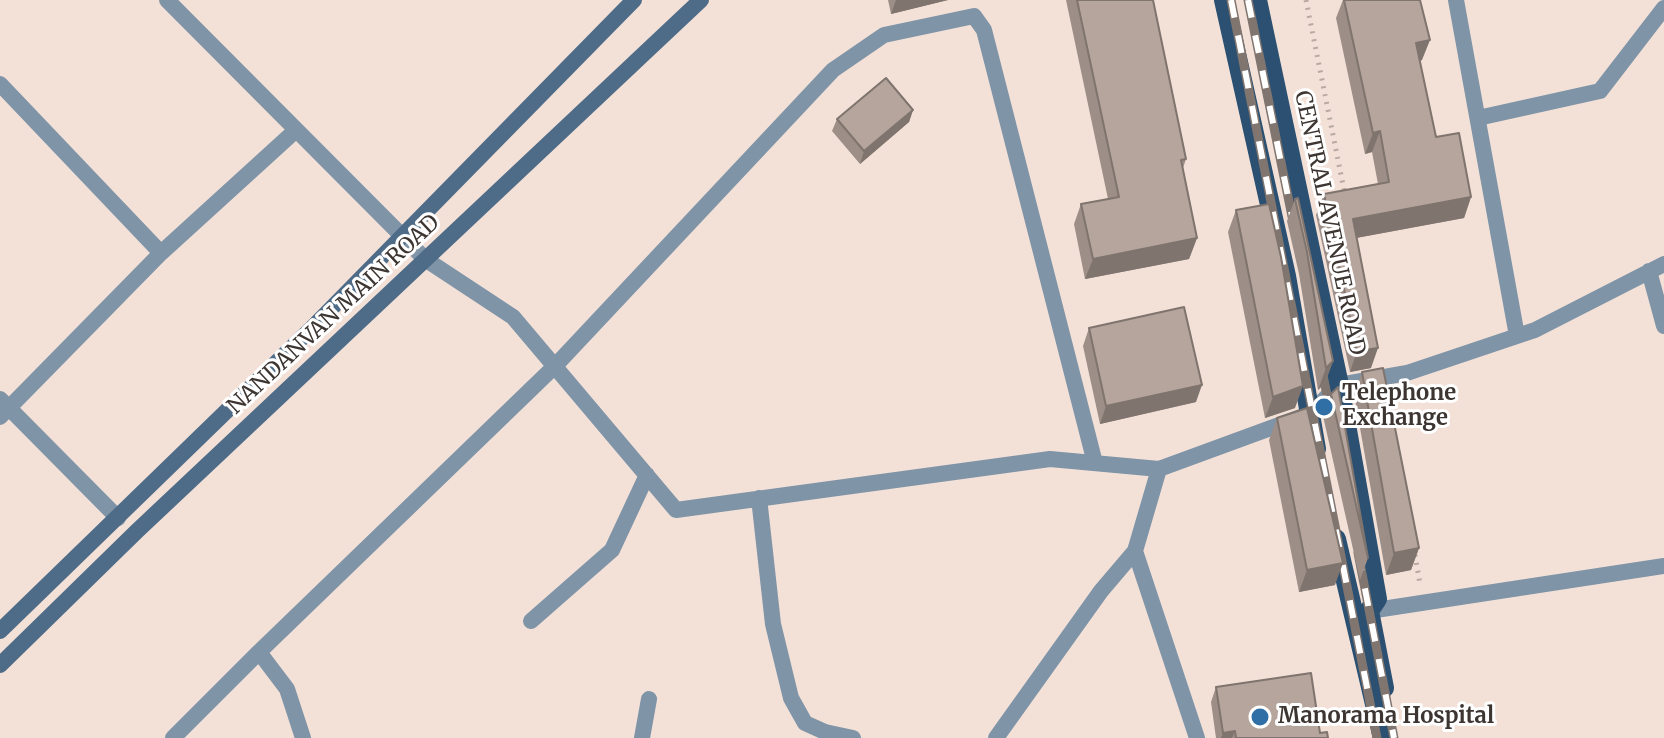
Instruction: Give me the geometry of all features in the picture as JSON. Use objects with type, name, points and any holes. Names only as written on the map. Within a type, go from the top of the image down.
[{"type":"main road","points":[[0,631],[118,518],[634,0]]},
{"type":"main road","name":"NANDANVAN MAIN ROAD","points":[[0,665],[137,531],[701,0]]},
{"type":"main road","points":[[1224,0],[1286,276],[1322,474]]},
{"type":"main road","name":"CENTRAL AVENUE ROAD","points":[[1257,0],[1339,385],[1395,738]]},
{"type":"main road","points":[[1332,520],[1383,738]]},
{"type":"street","points":[[167,0],[425,259],[513,317],[676,510],[1050,459],[1159,469],[1309,414],[1339,385],[1407,373],[1517,336],[1657,267],[1664,326]]},
{"type":"street","points":[[1456,0],[1517,336]]},
{"type":"street","points":[[1478,118],[1600,91],[1664,8]]},
{"type":"street","points":[[173,738],[555,366],[833,70],[884,35],[974,16],[984,30],[1095,463]]},
{"type":"street","points":[[0,84],[161,253]]},
{"type":"street","points":[[118,518],[3,408],[161,253],[295,131]]},
{"type":"street","points":[[996,738],[1101,591],[1135,551],[1159,469]]},
{"type":"street","points":[[531,621],[612,550],[647,475]]},
{"type":"street","points":[[759,498],[773,624],[791,698],[805,723],[825,732],[853,738]]},
{"type":"street","points":[[1135,551],[1197,738]]},
{"type":"street","points":[[1373,605],[1664,566]]},
{"type":"street","points":[[259,652],[287,689],[303,738]]},
{"type":"street","points":[[642,738],[649,699]]},
{"type":"path","points":[[1306,0],[1348,207]]},
{"type":"path","points":[[1373,605],[1421,587],[1412,542]]},
{"type":"building","points":[[1077,0],[1153,0],[1186,159],[1181,160],[1197,238],[1093,259],[1081,204],[1119,197]]},
{"type":"building","points":[[1344,0],[1420,0],[1430,40],[1416,43],[1436,137],[1459,133],[1471,197],[1353,219],[1378,348],[1357,351],[1324,194],[1389,182],[1380,131],[1373,133]]},
{"type":"building","points":[[886,78],[913,110],[864,151],[837,119]]},
{"type":"building","points":[[1298,198],[1333,361],[1326,368],[1295,199]]},
{"type":"building","points":[[1269,204],[1303,386],[1273,397],[1236,210]]},
{"type":"building","points":[[1184,307],[1202,385],[1106,406],[1089,328]]},
{"type":"building","points":[[1383,368],[1419,548],[1394,553],[1362,372]]},
{"type":"building","points":[[1338,387],[1368,558],[1331,394]]},
{"type":"building","points":[[1307,408],[1343,563],[1307,570],[1277,418]]},
{"type":"building","points":[[1311,673],[1320,733],[1327,732],[1328,738],[1236,738],[1235,731],[1223,733],[1216,687]]},
{"type":"railway","points":[[1231,0],[1377,738]]},
{"type":"railway","points":[[1248,0],[1295,231]]},
{"type":"railway","points":[[1320,361],[1333,424]]},
{"type":"railway","points":[[1358,553],[1394,738]]},
{"type":"place","name":"Telephone Exchange","points":[[1324,407]]},
{"type":"place","name":"Manorama Hospital","points":[[1260,717]]}]
